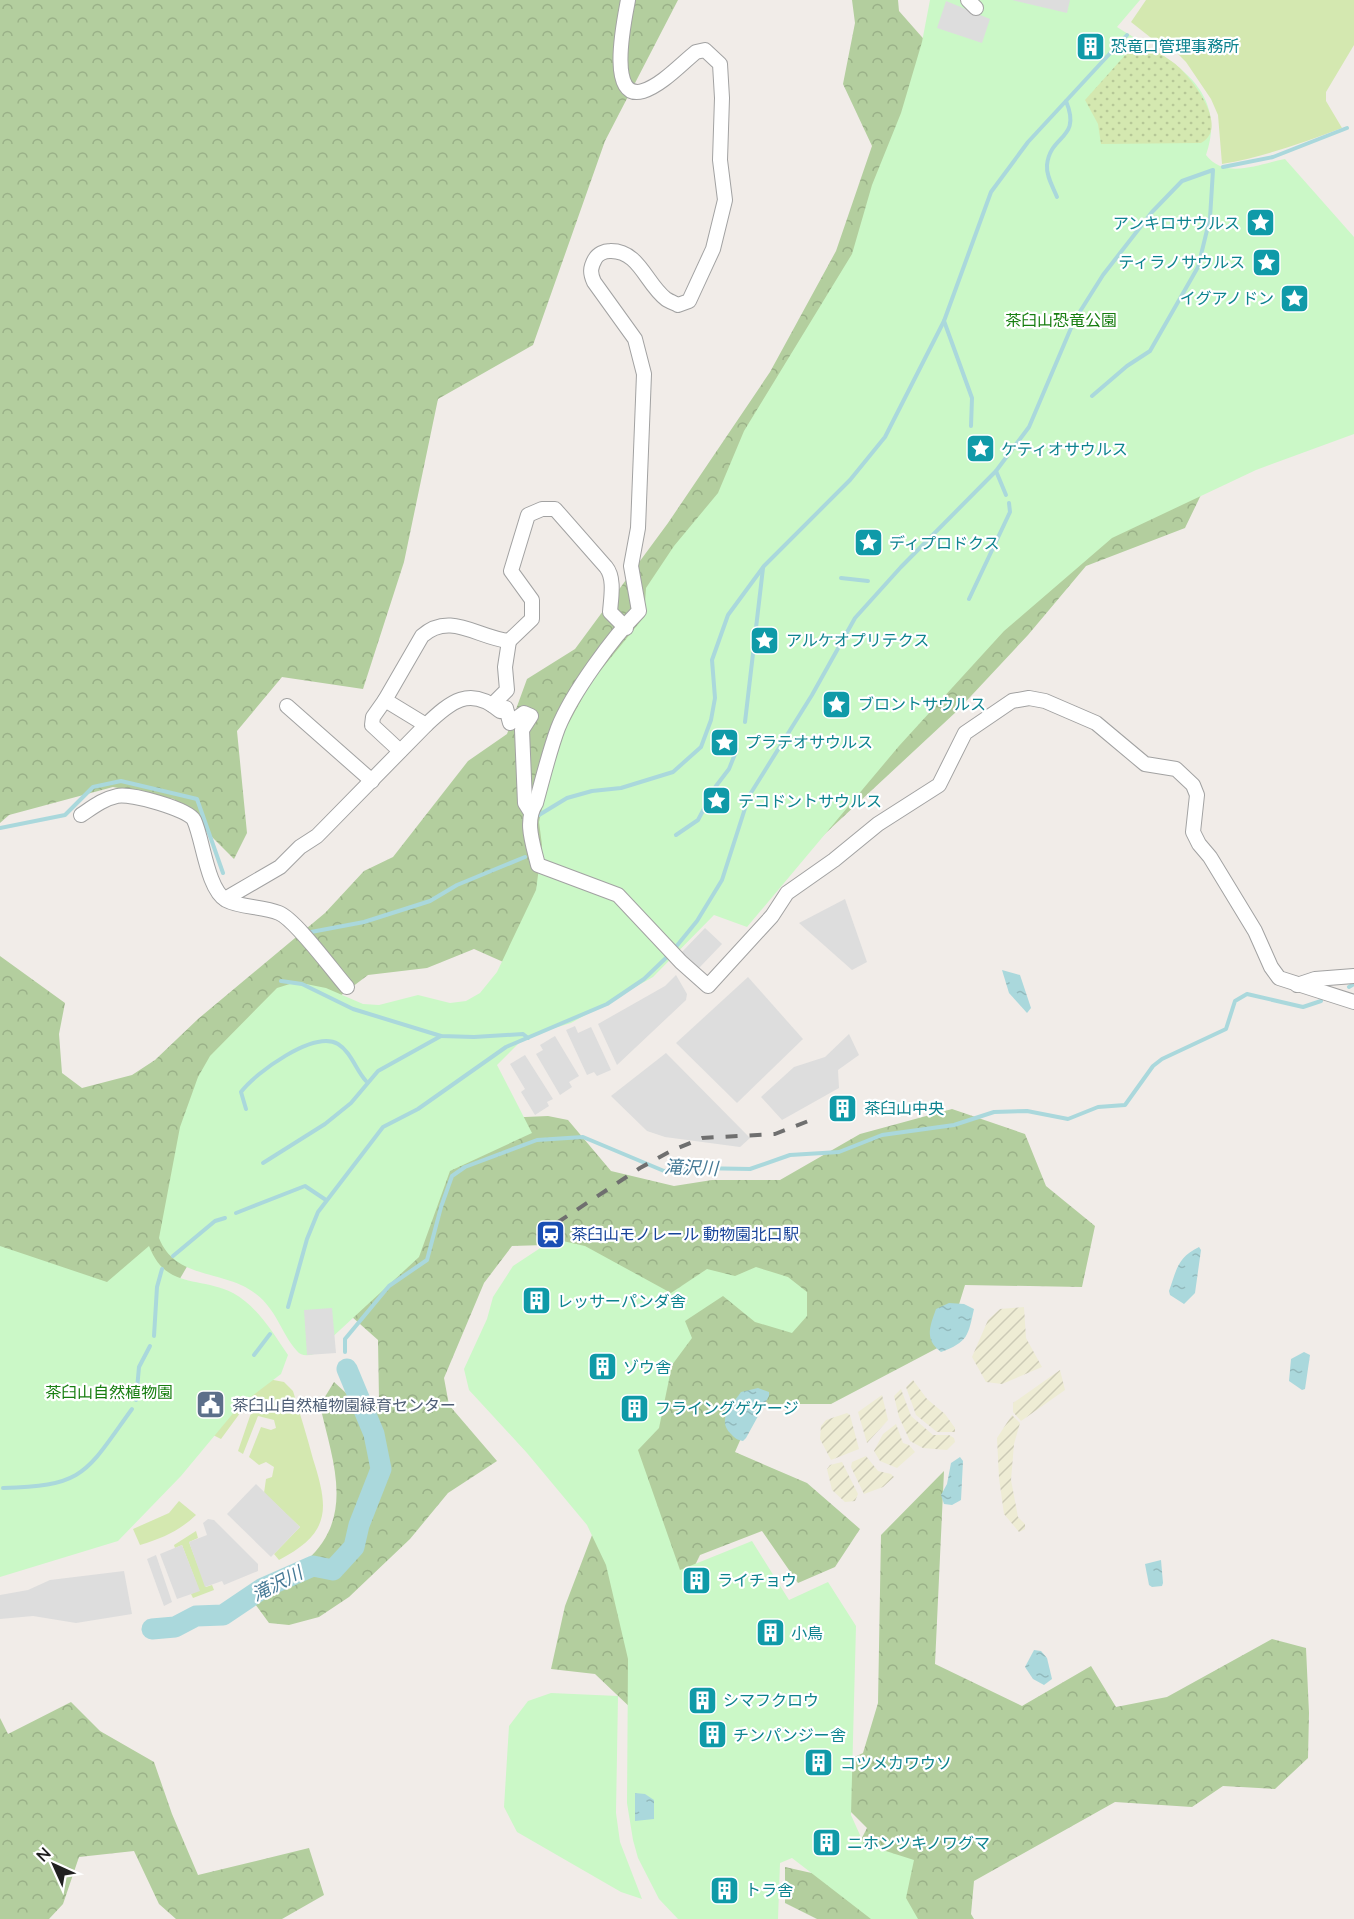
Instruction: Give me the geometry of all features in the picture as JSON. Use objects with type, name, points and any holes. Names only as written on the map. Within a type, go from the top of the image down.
[{"type":"street","points":[[628,0],[623,25],[621,77],[632,91],[641,92],[650,88],[696,52],[705,50],[720,64],[722,98],[720,160],[725,200],[713,249],[689,301],[678,305],[665,298],[634,260],[620,251],[606,250],[592,263],[590,273],[594,282],[635,339],[644,374],[638,528],[631,566],[639,611],[596,665],[564,714],[536,803],[530,811],[529,823],[538,865],[618,895],[681,962],[708,986],[772,916],[787,893],[834,860],[878,824],[939,785],[965,733],[1012,702],[1029,698],[1045,701],[1096,723],[1145,764],[1176,769],[1193,785],[1197,795],[1193,832],[1255,931],[1270,967],[1279,978],[1354,1002]]},
{"type":"street","points":[[492,705],[507,690],[505,667],[509,641],[532,619],[532,600],[511,571],[528,515],[542,509],[555,509],[611,572],[610,612],[626,628]]},
{"type":"street","points":[[400,751],[372,724],[373,717],[430,628],[445,624],[461,626],[498,640],[509,641]]},
{"type":"street","points":[[225,900],[280,867],[300,847],[317,836],[426,724],[445,707],[459,699],[479,698],[500,711],[506,708],[510,723],[524,713],[531,716],[522,730],[525,803],[530,811]]},
{"type":"street","points":[[385,700],[426,724]]},
{"type":"street","points":[[287,706],[372,781]]},
{"type":"street","points":[[81,815],[97,804],[119,796],[140,797],[181,810],[193,818],[210,873],[225,900],[281,913],[299,928],[347,987]]},
{"type":"street","points":[[1297,985],[1315,979],[1354,976]]},
{"type":"shaded area","points":[[1012,0],[1070,0],[1067,13]]},
{"type":"shaded area","points":[[946,1],[990,19],[982,43],[937,28]]},
{"type":"shaded area","points":[[845,899],[867,962],[852,970],[799,923]]},
{"type":"shaded area","points":[[705,928],[722,944],[699,968],[682,952]]},
{"type":"shaded area","points":[[676,975],[687,994],[686,1000],[617,1065],[598,1024],[665,986]]},
{"type":"shaded area","points":[[748,977],[803,1039],[737,1103],[676,1043]]},
{"type":"shaded area","points":[[575,1026],[578,1033],[591,1027],[611,1070],[597,1076],[594,1072],[587,1075],[566,1030]]},
{"type":"shaded area","points":[[849,1034],[859,1055],[838,1070],[839,1088],[782,1120],[761,1097],[794,1067],[825,1057]]},
{"type":"shaded area","points":[[555,1036],[579,1076],[569,1082],[572,1087],[560,1095],[536,1054],[543,1050],[540,1045]]},
{"type":"shaded area","points":[[666,1053],[750,1138],[740,1147],[665,1137],[647,1131],[611,1096]]},
{"type":"shaded area","points":[[525,1055],[553,1099],[547,1102],[549,1106],[535,1115],[521,1092],[525,1089],[510,1064]]},
{"type":"shaded area","points":[[1024,1307],[1026,1338],[1042,1367],[1002,1384],[986,1382],[972,1357],[988,1320],[1000,1309]]},
{"type":"shaded area","points":[[332,1308],[336,1353],[307,1355],[304,1310]]},
{"type":"shaded area","points":[[1060,1370],[1065,1390],[1021,1421],[1013,1412],[1013,1403]]},
{"type":"shaded area","points":[[913,1380],[927,1399],[945,1414],[955,1428],[955,1432],[937,1432],[916,1415],[906,1387]]},
{"type":"shaded area","points":[[901,1389],[911,1416],[933,1435],[949,1435],[954,1438],[955,1442],[947,1450],[923,1448],[910,1441],[899,1417],[894,1396]]},
{"type":"shaded area","points":[[882,1395],[888,1420],[867,1443],[858,1412]]},
{"type":"shaded area","points":[[847,1413],[850,1415],[859,1449],[831,1460],[820,1439],[821,1426],[826,1420]]},
{"type":"shaded area","points":[[1012,1415],[1020,1423],[1014,1444],[1011,1480],[1018,1517],[1025,1524],[1025,1529],[1019,1532],[1004,1514],[999,1478],[997,1438]]},
{"type":"shaded area","points":[[896,1424],[903,1443],[909,1445],[915,1452],[897,1468],[880,1461],[874,1451],[883,1434]]},
{"type":"shaded area","points":[[866,1456],[878,1471],[894,1477],[883,1487],[864,1494],[851,1467],[852,1462]]},
{"type":"shaded area","points":[[842,1462],[858,1494],[855,1501],[845,1502],[832,1490],[827,1469],[830,1465]]},
{"type":"shaded area","points":[[256,1484],[300,1527],[271,1557],[227,1514]]},
{"type":"shaded area","points":[[208,1519],[214,1520],[258,1564],[258,1571],[224,1585],[222,1581],[205,1587],[189,1542],[207,1535],[203,1523]]},
{"type":"shaded area","points":[[182,1545],[200,1591],[177,1599],[160,1554]]},
{"type":"shaded area","points":[[156,1555],[172,1602],[164,1606],[147,1559]]},
{"type":"shaded area","points":[[124,1571],[132,1614],[76,1623],[33,1616],[0,1619],[0,1595],[28,1590],[50,1580]]},
{"type":"green space","points":[[0,0],[678,0],[605,141],[533,345],[438,399],[404,562],[363,689],[282,677],[237,731],[247,833],[234,859],[174,799],[113,787],[9,815],[0,823]]},
{"type":"green space","points":[[852,0],[898,0],[899,11],[958,78],[925,617],[1226,443],[1185,528],[1086,566],[1028,635],[957,711],[757,897],[519,969],[474,949],[427,968],[368,975],[307,1021],[218,1213],[174,1289],[0,1285],[0,956],[65,1003],[59,1034],[62,1073],[82,1088],[132,1075],[155,1060],[198,1019],[325,913],[364,871],[393,857],[468,761],[507,734],[527,679],[575,649],[668,523],[770,372],[836,251],[872,146],[843,84],[855,23]]},
{"type":"green space","name":"茶臼山恐竜公園","points":[[930,0],[1140,0],[1117,27],[1173,63],[1189,76],[1201,92],[1209,110],[1211,131],[1206,155],[1214,163],[1232,169],[1254,167],[1285,159],[1354,237],[1354,434],[1256,470],[1112,538],[1004,631],[899,746],[747,927],[714,915],[653,977],[571,1023],[525,1037],[497,1065],[532,1133],[450,1171],[419,1257],[314,1354],[300,1354],[269,1307],[256,1294],[244,1286],[189,1268],[167,1252],[159,1238],[180,1127],[198,1077],[210,1056],[277,988],[296,982],[326,988],[363,1004],[379,1005],[418,995],[450,1003],[466,1001],[480,993],[497,972],[536,890],[542,845],[539,822],[547,786],[565,730],[591,682],[644,617],[646,588],[674,546],[718,493],[744,431],[852,254],[872,185],[901,113],[922,42]]},
{"type":"green space","points":[[1146,0],[1354,0],[1354,45],[1326,92],[1326,101],[1342,128],[1267,153],[1222,164],[1218,115],[1211,99],[1186,62],[1170,46],[1155,41],[1131,22]]},
{"type":"green space","points":[[1134,39],[1174,63],[1198,90],[1205,102],[1212,126],[1209,136],[1201,143],[1101,144],[1098,124],[1085,100],[1127,53]]},
{"type":"green space","points":[[952,1109],[1025,1134],[1046,1186],[1095,1226],[1082,1287],[965,1285],[947,1343],[831,1404],[756,1404],[735,1452],[807,1483],[860,1529],[835,1567],[798,1583],[762,1531],[700,1555],[673,1610],[634,1711],[595,1674],[551,1669],[565,1606],[597,1522],[577,1244],[512,1246],[484,1283],[444,1378],[449,1405],[497,1461],[448,1493],[410,1539],[349,1597],[319,1617],[289,1625],[269,1623],[247,1593],[301,1565],[322,1543],[331,1525],[336,1506],[336,1487],[330,1446],[320,1405],[334,1382],[370,1415],[379,1400],[378,1340],[342,1308],[352,1235],[503,1118],[548,1116],[568,1120],[611,1171],[674,1186],[712,1180],[780,1180],[860,1134]]},
{"type":"green space","points":[[554,1239],[585,1246],[671,1293],[707,1269],[735,1276],[756,1267],[788,1277],[807,1292],[807,1316],[792,1333],[755,1322],[723,1296],[685,1321],[692,1338],[672,1365],[659,1428],[638,1450],[680,1570],[752,1541],[789,1600],[828,1582],[856,1626],[851,1815],[864,1844],[914,1860],[906,1898],[918,1919],[871,1919],[792,1858],[780,1863],[778,1919],[678,1919],[659,1899],[638,1858],[627,1803],[628,1659],[606,1565],[587,1525],[527,1453],[469,1390],[464,1369],[487,1319],[493,1297],[513,1266]]},
{"type":"green space","name":"茶臼山自然植物園","points":[[0,1246],[107,1282],[149,1246],[156,1260],[174,1276],[221,1288],[242,1298],[264,1321],[288,1355],[281,1374],[240,1405],[181,1476],[118,1541],[0,1577]]},
{"type":"green space","points":[[263,1378],[284,1382],[293,1391],[322,1492],[322,1518],[317,1529],[296,1550],[279,1560],[274,1554],[300,1527],[264,1493],[266,1479],[272,1477],[274,1467],[266,1462],[259,1465],[249,1457],[261,1427],[271,1430],[276,1428],[274,1420],[258,1416],[243,1454],[238,1451],[251,1413],[243,1409],[221,1439],[211,1434]]},
{"type":"green space","points":[[944,1471],[935,1664],[1022,1706],[1091,1666],[1116,1707],[1167,1697],[1272,1639],[1306,1648],[1309,1713],[1308,1758],[1275,1789],[1223,1786],[1192,1807],[1115,1802],[974,1881],[971,1914],[974,1919],[817,1919],[785,1903],[785,1867],[816,1874],[845,1871],[867,1828],[834,1795],[840,1764],[863,1753],[878,1703],[881,1535]]},
{"type":"green space","points":[[179,1501],[196,1515],[170,1533],[140,1545],[133,1529],[169,1513]]},
{"type":"green space","points":[[196,1531],[198,1538],[189,1542],[206,1587],[212,1585],[214,1590],[193,1598],[191,1594],[199,1590],[182,1545],[175,1548],[174,1545]]},
{"type":"green space","points":[[551,1693],[618,1696],[616,1813],[620,1842],[642,1899],[621,1892],[517,1832],[504,1807],[509,1726],[528,1701]]},
{"type":"green space","points":[[71,1702],[100,1731],[154,1762],[172,1814],[198,1875],[309,1848],[324,1895],[282,1919],[176,1919],[159,1904],[134,1851],[79,1857],[63,1904],[49,1919],[0,1919],[0,1718],[8,1734]]},
{"type":"water","points":[[1002,970],[1020,975],[1031,1008],[1027,1013],[1009,993]]},
{"type":"water","points":[[1199,1247],[1201,1250],[1195,1293],[1184,1304],[1170,1295],[1169,1291],[1182,1260]]},
{"type":"water","points":[[949,1303],[964,1304],[974,1309],[968,1332],[962,1341],[941,1352],[932,1342],[930,1327],[936,1309]]},
{"type":"water","points":[[1304,1352],[1310,1355],[1305,1389],[1302,1390],[1289,1381],[1291,1359]]},
{"type":"water","points":[[758,1388],[769,1392],[769,1396],[746,1438],[743,1441],[739,1440],[727,1429],[725,1418],[741,1392]]},
{"type":"water","points":[[960,1457],[963,1461],[961,1500],[952,1505],[944,1504],[941,1495],[947,1484],[951,1463]]},
{"type":"water","points":[[1161,1560],[1162,1586],[1152,1587],[1149,1585],[1145,1564]]},
{"type":"water","points":[[1034,1650],[1041,1651],[1047,1658],[1052,1679],[1044,1685],[1033,1679],[1025,1667]]},
{"type":"water","points":[[635,1793],[645,1794],[654,1800],[654,1819],[635,1821]]},
{"type":"waterway","points":[[539,815],[567,798],[592,791],[621,788],[673,772],[701,747],[711,720],[715,698],[712,660],[728,615],[764,566],[850,480],[885,437],[944,321],[991,192],[1028,142],[1127,35]]},
{"type":"waterway","points":[[1057,197],[1047,165],[1053,147],[1068,130],[1070,114],[1066,101]]},
{"type":"waterway","points":[[1223,167],[1273,157],[1347,128]]},
{"type":"waterway","points":[[675,948],[697,921],[722,880],[749,796],[812,695],[855,618],[901,567],[996,471],[1029,427],[1074,321],[1103,275],[1152,212],[1182,181],[1213,170],[1210,218],[1198,267],[1150,351],[1127,366],[1092,396]]},
{"type":"waterway","points":[[944,321],[972,398],[971,426]]},
{"type":"waterway","points":[[996,471],[1006,495]]},
{"type":"waterway","points":[[969,599],[1010,512],[1009,503]]},
{"type":"waterway","points":[[745,722],[763,568]]},
{"type":"waterway","points":[[841,578],[868,581]]},
{"type":"waterway","points":[[676,835],[698,820],[716,786],[729,769],[737,749]]},
{"type":"waterway","points":[[0,828],[65,815],[93,787],[121,781],[197,799],[223,873]]},
{"type":"waterway","points":[[311,932],[364,922],[430,901],[457,885],[525,857]]},
{"type":"waterway","points":[[288,1307],[307,1239],[318,1212],[383,1127],[418,1109],[506,1047],[607,1004],[644,979],[668,956]]},
{"type":"waterway","points":[[281,981],[302,984],[353,1009],[441,1036],[474,1037],[523,1034],[528,1038]]},
{"type":"waterway","points":[[1349,987],[1354,984]]},
{"type":"waterway","name":"滝沢川","points":[[345,1352],[345,1339],[389,1286],[427,1260],[452,1176],[465,1167],[537,1140],[583,1137],[664,1171],[695,1168],[750,1169],[790,1155],[839,1152],[882,1135],[954,1125],[994,1112],[1027,1111],[1068,1119],[1098,1107],[1125,1105],[1153,1066],[1162,1059],[1226,1029],[1235,1001],[1247,994],[1303,1007],[1321,1001]]},
{"type":"waterway","points":[[263,1163],[325,1124],[351,1103],[378,1071],[441,1036]]},
{"type":"waterway","points":[[246,1109],[241,1092],[248,1084],[286,1056],[315,1043],[328,1041],[343,1047],[366,1081]]},
{"type":"waterway","points":[[236,1213],[305,1186],[326,1200]]},
{"type":"waterway","points":[[173,1256],[215,1221],[225,1218]]},
{"type":"waterway","points":[[154,1336],[157,1287],[162,1269]]},
{"type":"waterway","points":[[254,1355],[270,1334]]},
{"type":"waterway","points":[[136,1400],[139,1367],[150,1346]]},
{"type":"waterway","name":"滝沢川","points":[[152,1629],[175,1627],[196,1616],[223,1615],[263,1588],[313,1566],[333,1570],[354,1547],[359,1525],[381,1469],[374,1434],[347,1369]]},
{"type":"waterway","points":[[3,1488],[52,1484],[68,1479],[93,1461],[132,1409]]},
{"type":"railway","points":[[537,1236],[640,1168],[671,1151],[702,1138],[775,1134],[811,1120]]},
{"type":"place","name":"恐竜口管理事務所","points":[[1090,46]]},
{"type":"place","name":"アンキロサウルス","points":[[1261,223]]},
{"type":"place","name":"ティラノサウルス","points":[[1266,262]]},
{"type":"place","name":"イグアノドン","points":[[1295,298]]},
{"type":"place","name":"ケティオサウルス","points":[[980,449]]},
{"type":"place","name":"ディプロドクス","points":[[868,543]]},
{"type":"place","name":"アルケオプリテクス","points":[[765,640]]},
{"type":"place","name":"ブロントサウルス","points":[[837,704]]},
{"type":"place","name":"プラテオサウルス","points":[[724,742]]},
{"type":"place","name":"テコドントサウルス","points":[[717,801]]},
{"type":"place","name":"茶臼山中央","points":[[843,1108]]},
{"type":"place","name":"茶臼山モノレール 動物園北口駅","points":[[550,1234]]},
{"type":"place","name":"レッサーパンダ舎","points":[[536,1301]]},
{"type":"place","name":"ゾウ舎","points":[[602,1367]]},
{"type":"place","name":"茶臼山自然植物園緑育センター","points":[[211,1405]]},
{"type":"place","name":"フライングゲケージ","points":[[634,1408]]},
{"type":"place","name":"ライチョウ","points":[[696,1580]]},
{"type":"place","name":"小鳥","points":[[770,1633]]},
{"type":"place","name":"シマフクロウ","points":[[702,1700]]},
{"type":"place","name":"チンパンジー舎","points":[[712,1735]]},
{"type":"place","name":"コツメカワウソ","points":[[819,1763]]},
{"type":"place","name":"ニホンツキノワグマ","points":[[826,1843]]},
{"type":"place","name":"トラ舎","points":[[724,1890]]}]
